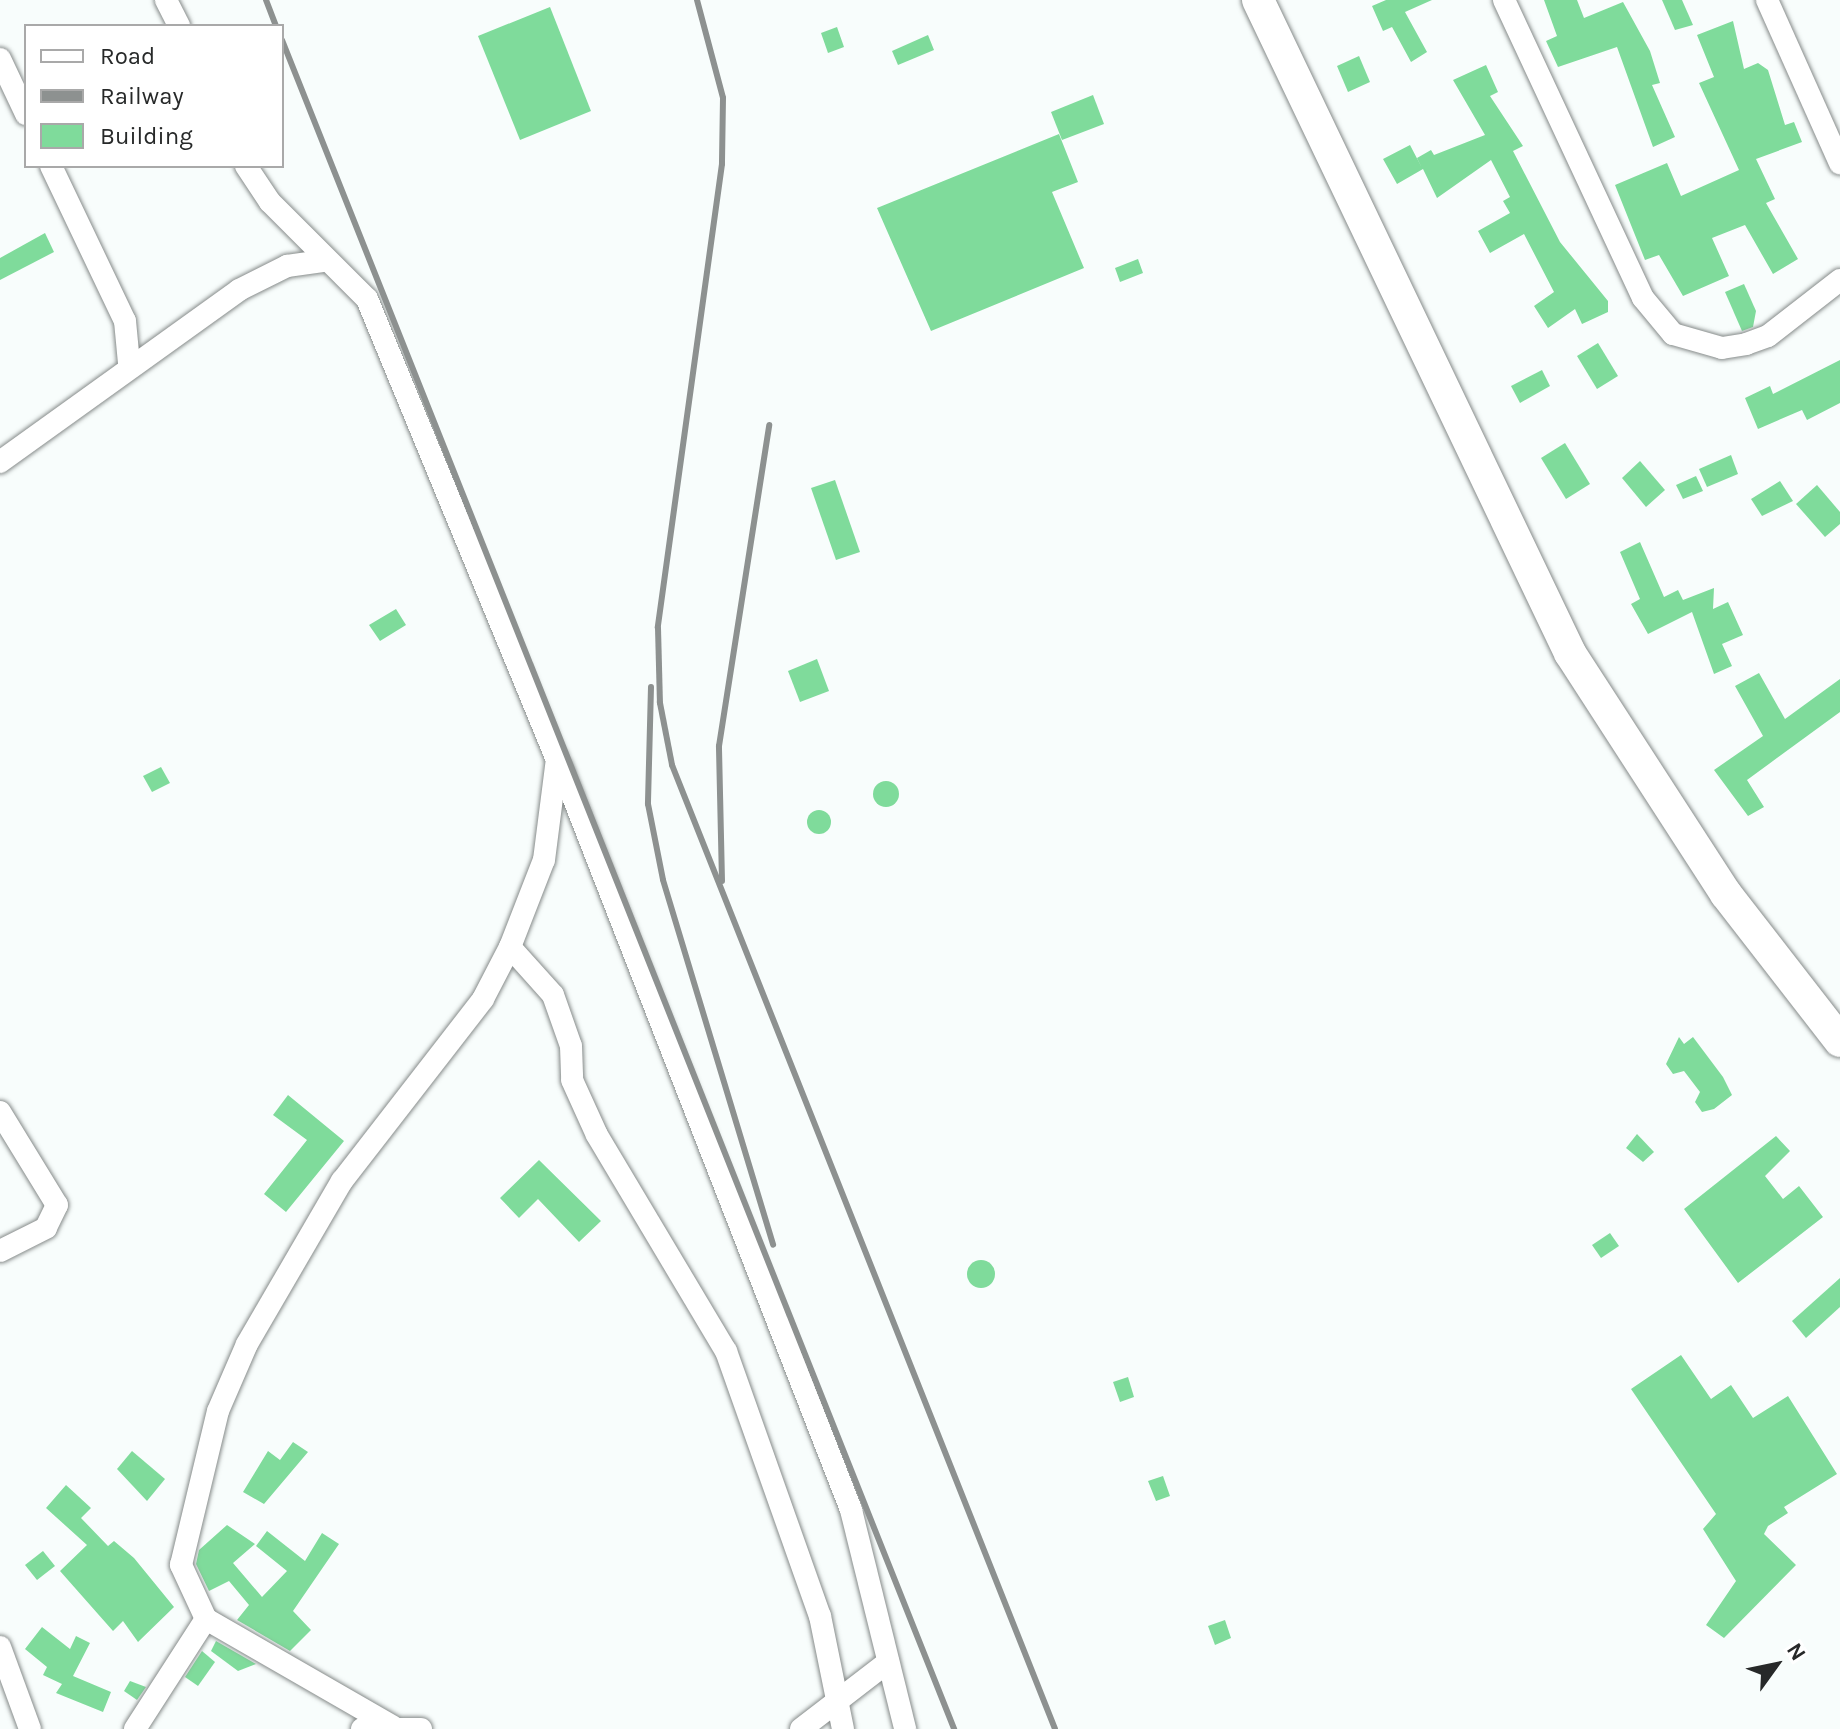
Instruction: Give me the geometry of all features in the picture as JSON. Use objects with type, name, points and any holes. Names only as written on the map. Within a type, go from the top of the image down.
[{"type":"main road","points":[[1258,0],[1570,653],[1717,882],[1840,1041]]},
{"type":"street","points":[[166,0],[178,24]]},
{"type":"street","points":[[1504,0],[1643,298],[1673,334],[1722,348],[1746,344],[1768,336],[1840,280]]},
{"type":"street","points":[[1767,0],[1840,163]]},
{"type":"street","points":[[0,59],[24,110]]},
{"type":"street","points":[[52,168],[125,321],[129,363]]},
{"type":"street","points":[[248,168],[323,261],[367,299],[557,761],[851,1510],[905,1729]]},
{"type":"street","points":[[0,462],[129,363],[239,290],[287,266],[323,261]]},
{"type":"street","points":[[392,1726],[206,1619],[181,1565],[218,1411],[247,1344],[342,1181],[483,999],[510,947],[544,860],[557,761]]},
{"type":"street","points":[[510,947],[553,995],[571,1046],[572,1080],[597,1135],[726,1351],[820,1616],[835,1705],[843,1729]]},
{"type":"street","points":[[0,1112],[57,1205],[46,1228],[0,1251]]},
{"type":"street","points":[[135,1729],[206,1619]]},
{"type":"street","points":[[0,1647],[30,1729]]},
{"type":"street","points":[[801,1729],[888,1662]]},
{"type":"street","points":[[362,1729],[392,1726],[421,1729]]},
{"type":"building","points":[[1386,0],[1432,0],[1405,12],[1427,52],[1411,62],[1392,27],[1383,31],[1372,6]]},
{"type":"building","points":[[1544,0],[1577,0],[1584,18],[1623,2],[1650,51],[1660,83],[1652,85],[1675,137],[1653,147],[1617,47],[1558,67],[1546,41],[1557,36]]},
{"type":"building","points":[[1662,0],[1682,0],[1693,25],[1675,30]]},
{"type":"building","points":[[550,7],[591,111],[520,140],[478,36]]},
{"type":"building","points":[[1733,21],[1744,69],[1758,63],[1768,70],[1785,125],[1794,122],[1802,142],[1756,159],[1775,199],[1766,203],[1798,259],[1773,274],[1745,225],[1712,238],[1729,276],[1683,296],[1659,255],[1645,260],[1615,185],[1667,163],[1681,196],[1739,170],[1699,83],[1714,77],[1697,35]]},
{"type":"building","points":[[837,27],[844,47],[828,53],[821,33]]},
{"type":"building","points":[[928,35],[934,50],[898,65],[892,51]]},
{"type":"building","points":[[1359,56],[1370,82],[1348,92],[1337,66]]},
{"type":"building","points":[[1486,65],[1498,92],[1490,96],[1523,146],[1513,151],[1560,242],[1608,301],[1608,312],[1582,324],[1575,309],[1548,328],[1534,306],[1554,292],[1524,234],[1490,253],[1478,231],[1510,213],[1503,201],[1510,197],[1491,160],[1437,198],[1423,169],[1397,184],[1383,159],[1410,145],[1422,168],[1417,158],[1431,150],[1434,155],[1485,135],[1453,80]]},
{"type":"building","points":[[1093,95],[1104,124],[1062,140],[1051,112]]},
{"type":"building","points":[[1059,134],[1078,182],[1052,192],[1084,268],[931,331],[877,208]]},
{"type":"building","points":[[45,233],[54,252],[0,280],[0,258]]},
{"type":"building","points":[[1138,259],[1143,273],[1120,282],[1115,268]]},
{"type":"building","points":[[1744,284],[1756,311],[1753,327],[1742,331],[1725,292]]},
{"type":"building","points":[[1598,343],[1618,376],[1597,389],[1577,356]]},
{"type":"building","points":[[1840,360],[1840,403],[1807,420],[1802,410],[1758,429],[1745,398],[1770,386],[1773,394]]},
{"type":"building","points":[[1542,370],[1550,386],[1520,403],[1511,386]]},
{"type":"building","points":[[1565,443],[1590,484],[1566,499],[1541,458]]},
{"type":"building","points":[[1731,455],[1738,474],[1707,487],[1699,469]]},
{"type":"building","points":[[1640,461],[1665,490],[1646,507],[1622,478]]},
{"type":"building","points":[[1696,476],[1703,491],[1683,499],[1676,485]]},
{"type":"building","points":[[835,480],[860,552],[836,560],[811,488]]},
{"type":"building","points":[[1780,481],[1793,501],[1762,516],[1751,499]]},
{"type":"building","points":[[1817,485],[1840,512],[1840,524],[1825,537],[1796,504]]},
{"type":"building","points":[[1640,542],[1664,597],[1678,590],[1683,600],[1714,588],[1713,609],[1728,602],[1743,635],[1722,644],[1732,666],[1714,674],[1692,612],[1648,634],[1631,604],[1640,599],[1620,552]]},
{"type":"building","points":[[396,609],[406,625],[380,641],[369,625]]},
{"type":"building","points":[[817,659],[829,691],[800,702],[788,671]]},
{"type":"building","points":[[1759,673],[1785,719],[1840,679],[1840,712],[1747,780],[1764,807],[1748,816],[1714,770],[1763,736],[1735,686]]},
{"type":"building","points":[[161,767],[170,783],[152,792],[143,776]]},
{"type":"building","points":[[886,781],[895,785],[899,794],[895,803],[886,807],[877,803],[873,794],[877,785]]},
{"type":"building","points":[[819,810],[830,817],[831,822],[824,833],[819,834],[808,827],[807,822],[814,811]]},
{"type":"building","points":[[1679,1037],[1684,1044],[1693,1037],[1723,1077],[1732,1095],[1714,1109],[1702,1112],[1695,1102],[1700,1092],[1684,1071],[1673,1074],[1666,1064]]},
{"type":"building","points":[[288,1095],[344,1141],[286,1212],[264,1194],[307,1140],[273,1115]]},
{"type":"building","points":[[1637,1134],[1654,1152],[1643,1162],[1626,1148]]},
{"type":"building","points":[[1776,1136],[1790,1151],[1765,1176],[1783,1199],[1799,1186],[1823,1217],[1738,1283],[1684,1209]]},
{"type":"building","points":[[539,1160],[601,1221],[579,1242],[538,1199],[519,1218],[500,1198]]},
{"type":"building","points":[[1610,1233],[1619,1246],[1601,1258],[1592,1245]]},
{"type":"building","points":[[981,1260],[991,1264],[995,1274],[991,1284],[981,1288],[971,1284],[967,1274],[971,1264]]},
{"type":"building","points":[[1840,1278],[1840,1307],[1806,1338],[1792,1321]]},
{"type":"building","points":[[1681,1355],[1711,1399],[1731,1385],[1753,1418],[1788,1396],[1837,1474],[1784,1507],[1788,1513],[1768,1526],[1764,1534],[1796,1565],[1724,1638],[1706,1625],[1736,1581],[1703,1529],[1716,1514],[1631,1389]]},
{"type":"building","points":[[1128,1377],[1134,1397],[1120,1402],[1113,1382]]},
{"type":"building","points":[[293,1442],[308,1452],[264,1504],[243,1492],[268,1451],[280,1460]]},
{"type":"building","points":[[132,1451],[165,1479],[147,1501],[117,1469]]},
{"type":"building","points":[[1163,1476],[1170,1496],[1156,1501],[1148,1481]]},
{"type":"building","points":[[66,1485],[91,1508],[81,1518],[108,1546],[114,1541],[134,1558],[174,1607],[138,1642],[123,1621],[113,1631],[60,1571],[87,1545],[46,1508]]},
{"type":"building","points":[[227,1525],[255,1544],[233,1563],[262,1597],[287,1571],[256,1546],[267,1531],[305,1561],[322,1533],[339,1544],[293,1611],[311,1630],[290,1651],[237,1620],[249,1605],[229,1581],[209,1591],[196,1564],[199,1550]]},
{"type":"building","points":[[43,1551],[55,1566],[37,1580],[25,1565]]},
{"type":"building","points":[[1225,1620],[1231,1638],[1215,1645],[1208,1626]]},
{"type":"building","points":[[42,1627],[70,1649],[76,1636],[90,1643],[73,1676],[111,1692],[103,1712],[56,1693],[62,1684],[43,1675],[47,1667],[25,1649]]},
{"type":"building","points":[[216,1641],[256,1664],[238,1671],[211,1651]]},
{"type":"building","points":[[202,1651],[215,1662],[198,1686],[185,1677]]},
{"type":"building","points":[[130,1681],[146,1687],[137,1700],[124,1691]]},
{"type":"railway","points":[[266,0],[275,24]]},
{"type":"railway","points":[[697,0],[723,98],[722,164],[658,628],[660,703],[672,765],[1055,1729]]},
{"type":"railway","points":[[284,45],[954,1729]]},
{"type":"railway","points":[[722,881],[719,746],[769,425]]},
{"type":"railway","points":[[651,687],[648,804],[663,880],[773,1245]]}]
